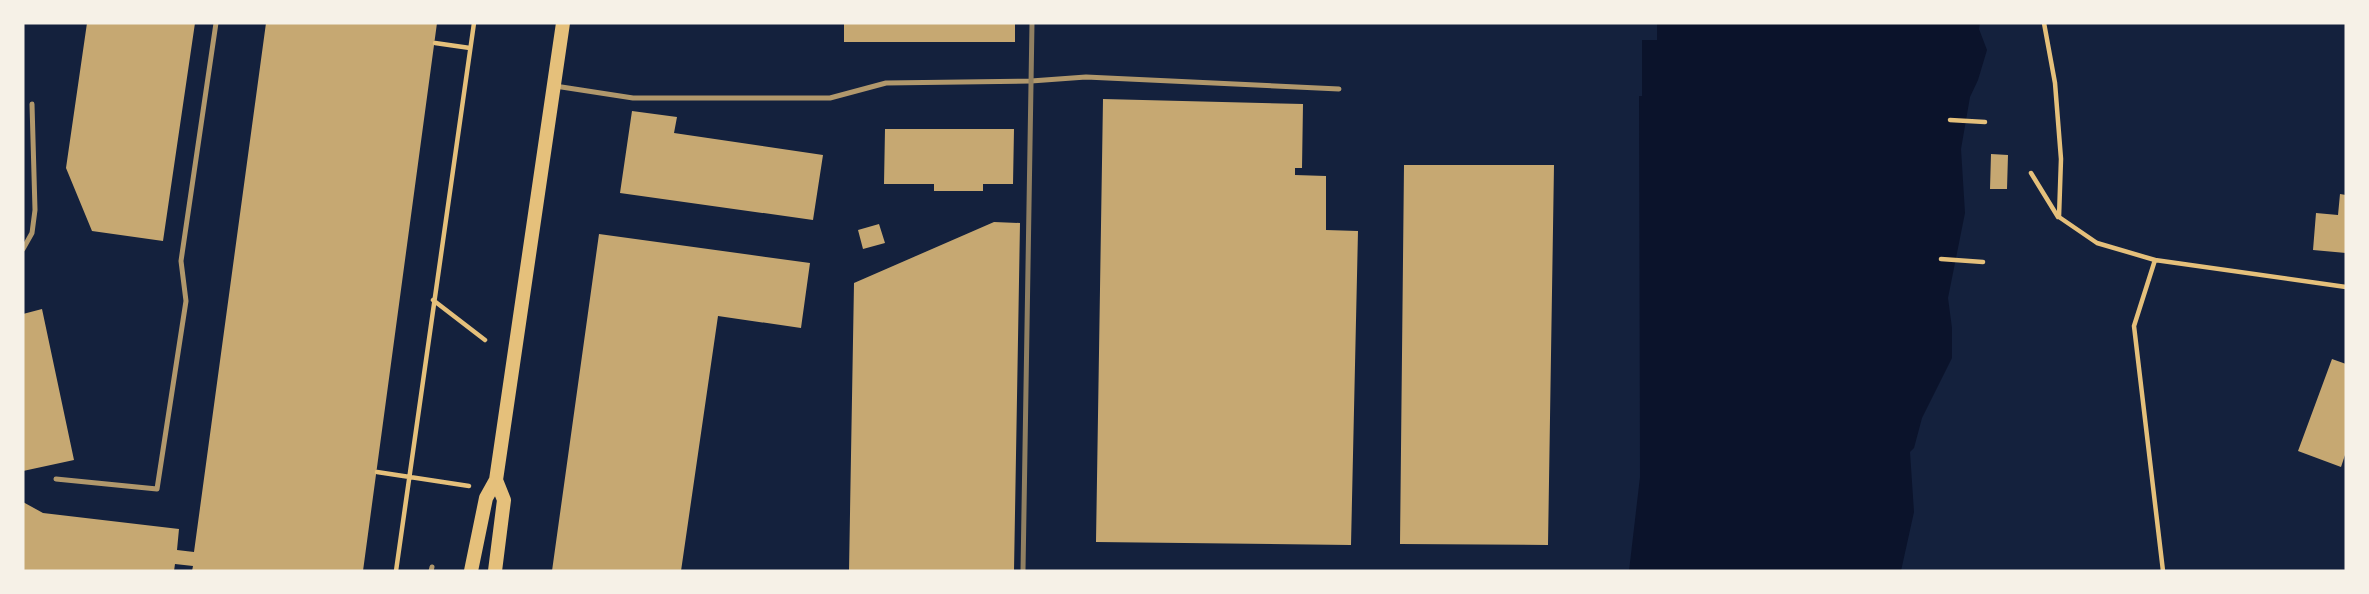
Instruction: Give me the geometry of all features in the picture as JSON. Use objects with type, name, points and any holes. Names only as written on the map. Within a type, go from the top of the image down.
[{"type":"main road","points":[[471,571],[486,498],[496,480],[562,23]]},
{"type":"main road","points":[[495,571],[504,500],[496,480]]},
{"type":"lane","points":[[57,479],[157,489],[186,300],[181,261],[216,23]]},
{"type":"lane","points":[[552,85],[633,99],[830,98],[886,83],[1086,77],[1339,89]]},
{"type":"lane","points":[[23,249],[32,233],[35,210],[32,104]]},
{"type":"path","points":[[396,571],[474,23]]},
{"type":"path","points":[[2044,23],[2054,83],[2061,159],[2059,217]]},
{"type":"path","points":[[435,43],[470,48]]},
{"type":"path","points":[[1950,120],[1985,122]]},
{"type":"path","points":[[2031,173],[2059,217],[2097,243],[2155,260],[2346,287]]},
{"type":"path","points":[[1941,259],[1983,262]]},
{"type":"path","points":[[2155,260],[2134,326],[2162,571]]},
{"type":"path","points":[[433,300],[485,340]]},
{"type":"path","points":[[377,472],[469,486]]},
{"type":"water","points":[[1657,23],[1980,23],[1979,29],[1987,50],[1970,97],[1961,149],[1965,213],[1948,298],[1952,358],[1922,418],[1914,448],[1910,452],[1914,512],[1901,571],[1629,571],[1640,477],[1639,96],[1642,96],[1642,40],[1657,40]]},
{"type":"building","points":[[87,23],[195,23],[163,241],[92,231],[66,168]]},
{"type":"building","points":[[266,23],[437,23],[363,571],[192,571],[193,566],[175,564],[174,571],[23,571],[23,502],[43,513],[179,529],[177,550],[194,552]]},
{"type":"building","points":[[844,23],[1015,23],[1015,42],[844,42]]},
{"type":"building","points":[[1103,99],[1303,104],[1302,168],[1295,168],[1295,175],[1326,176],[1326,230],[1358,231],[1351,545],[1096,542]]},
{"type":"building","points":[[632,111],[677,117],[674,133],[823,155],[813,220],[620,193]]},
{"type":"building","points":[[885,129],[1014,129],[1013,184],[983,184],[983,191],[934,191],[934,184],[884,184]]},
{"type":"building","points":[[1991,154],[2008,155],[2007,189],[1990,189]]},
{"type":"building","points":[[1404,165],[1554,165],[1548,545],[1400,544]]},
{"type":"building","points":[[2340,194],[2346,195],[2346,253],[2313,250],[2316,213],[2338,215]]},
{"type":"building","points":[[994,222],[1020,223],[1014,571],[849,571],[854,283]]},
{"type":"building","points":[[879,224],[885,243],[863,249],[858,230]]},
{"type":"building","points":[[599,234],[810,263],[801,328],[718,316],[681,571],[552,571]]},
{"type":"building","points":[[42,309],[74,460],[23,471],[23,314]]},
{"type":"building","points":[[2332,359],[2346,364],[2346,452],[2341,467],[2298,451]]},
{"type":"railway","points":[[1023,571],[1032,23]]}]
